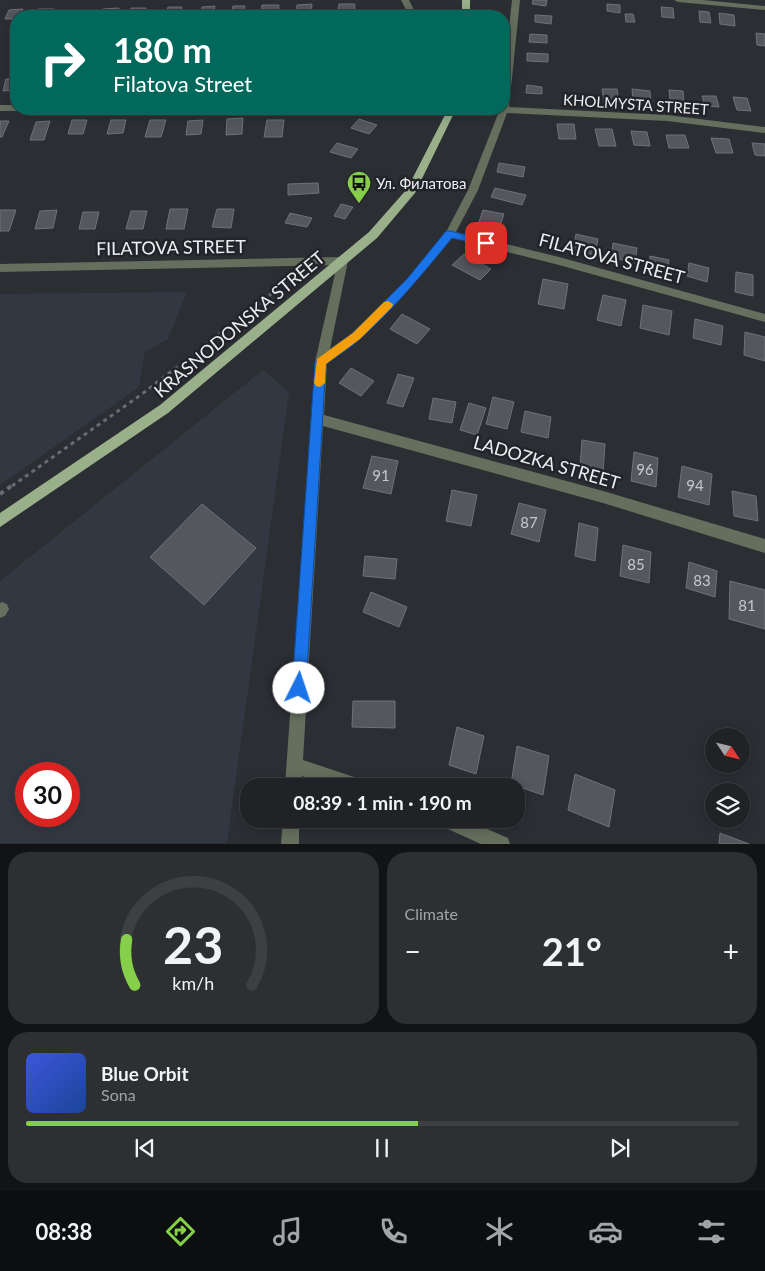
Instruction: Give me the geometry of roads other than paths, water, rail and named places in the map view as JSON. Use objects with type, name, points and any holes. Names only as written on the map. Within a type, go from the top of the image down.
[{"type":"main road","name":"KRASNODONSKA STREET","points":[[0,521],[164,409],[374,235],[411,191],[449,115]]},
{"type":"street","points":[[510,55],[516,0]]},
{"type":"street","points":[[678,0],[765,8]]},
{"type":"street","name":"KHOLMYSTA STREET","points":[[510,110],[667,118],[765,130]]},
{"type":"street","points":[[321,362],[356,336],[411,282],[450,234],[473,190],[502,115]]},
{"type":"street","name":"FILATOVA STREET","points":[[450,234],[559,261],[765,318]]},
{"type":"street","points":[[293,778],[321,362],[343,261]]},
{"type":"street","name":"FILATOVA STREET","points":[[0,268],[343,261]]},
{"type":"street","name":"LADOZKA STREET","points":[[317,419],[602,497],[765,546]]},
{"type":"street","points":[[294,765],[333,778]]},
{"type":"street","points":[[290,844],[291,828]]},
{"type":"street","points":[[466,828],[502,844]]},
{"type":"place","name":"Ул. Филатова","points":[[359,204]]}]
